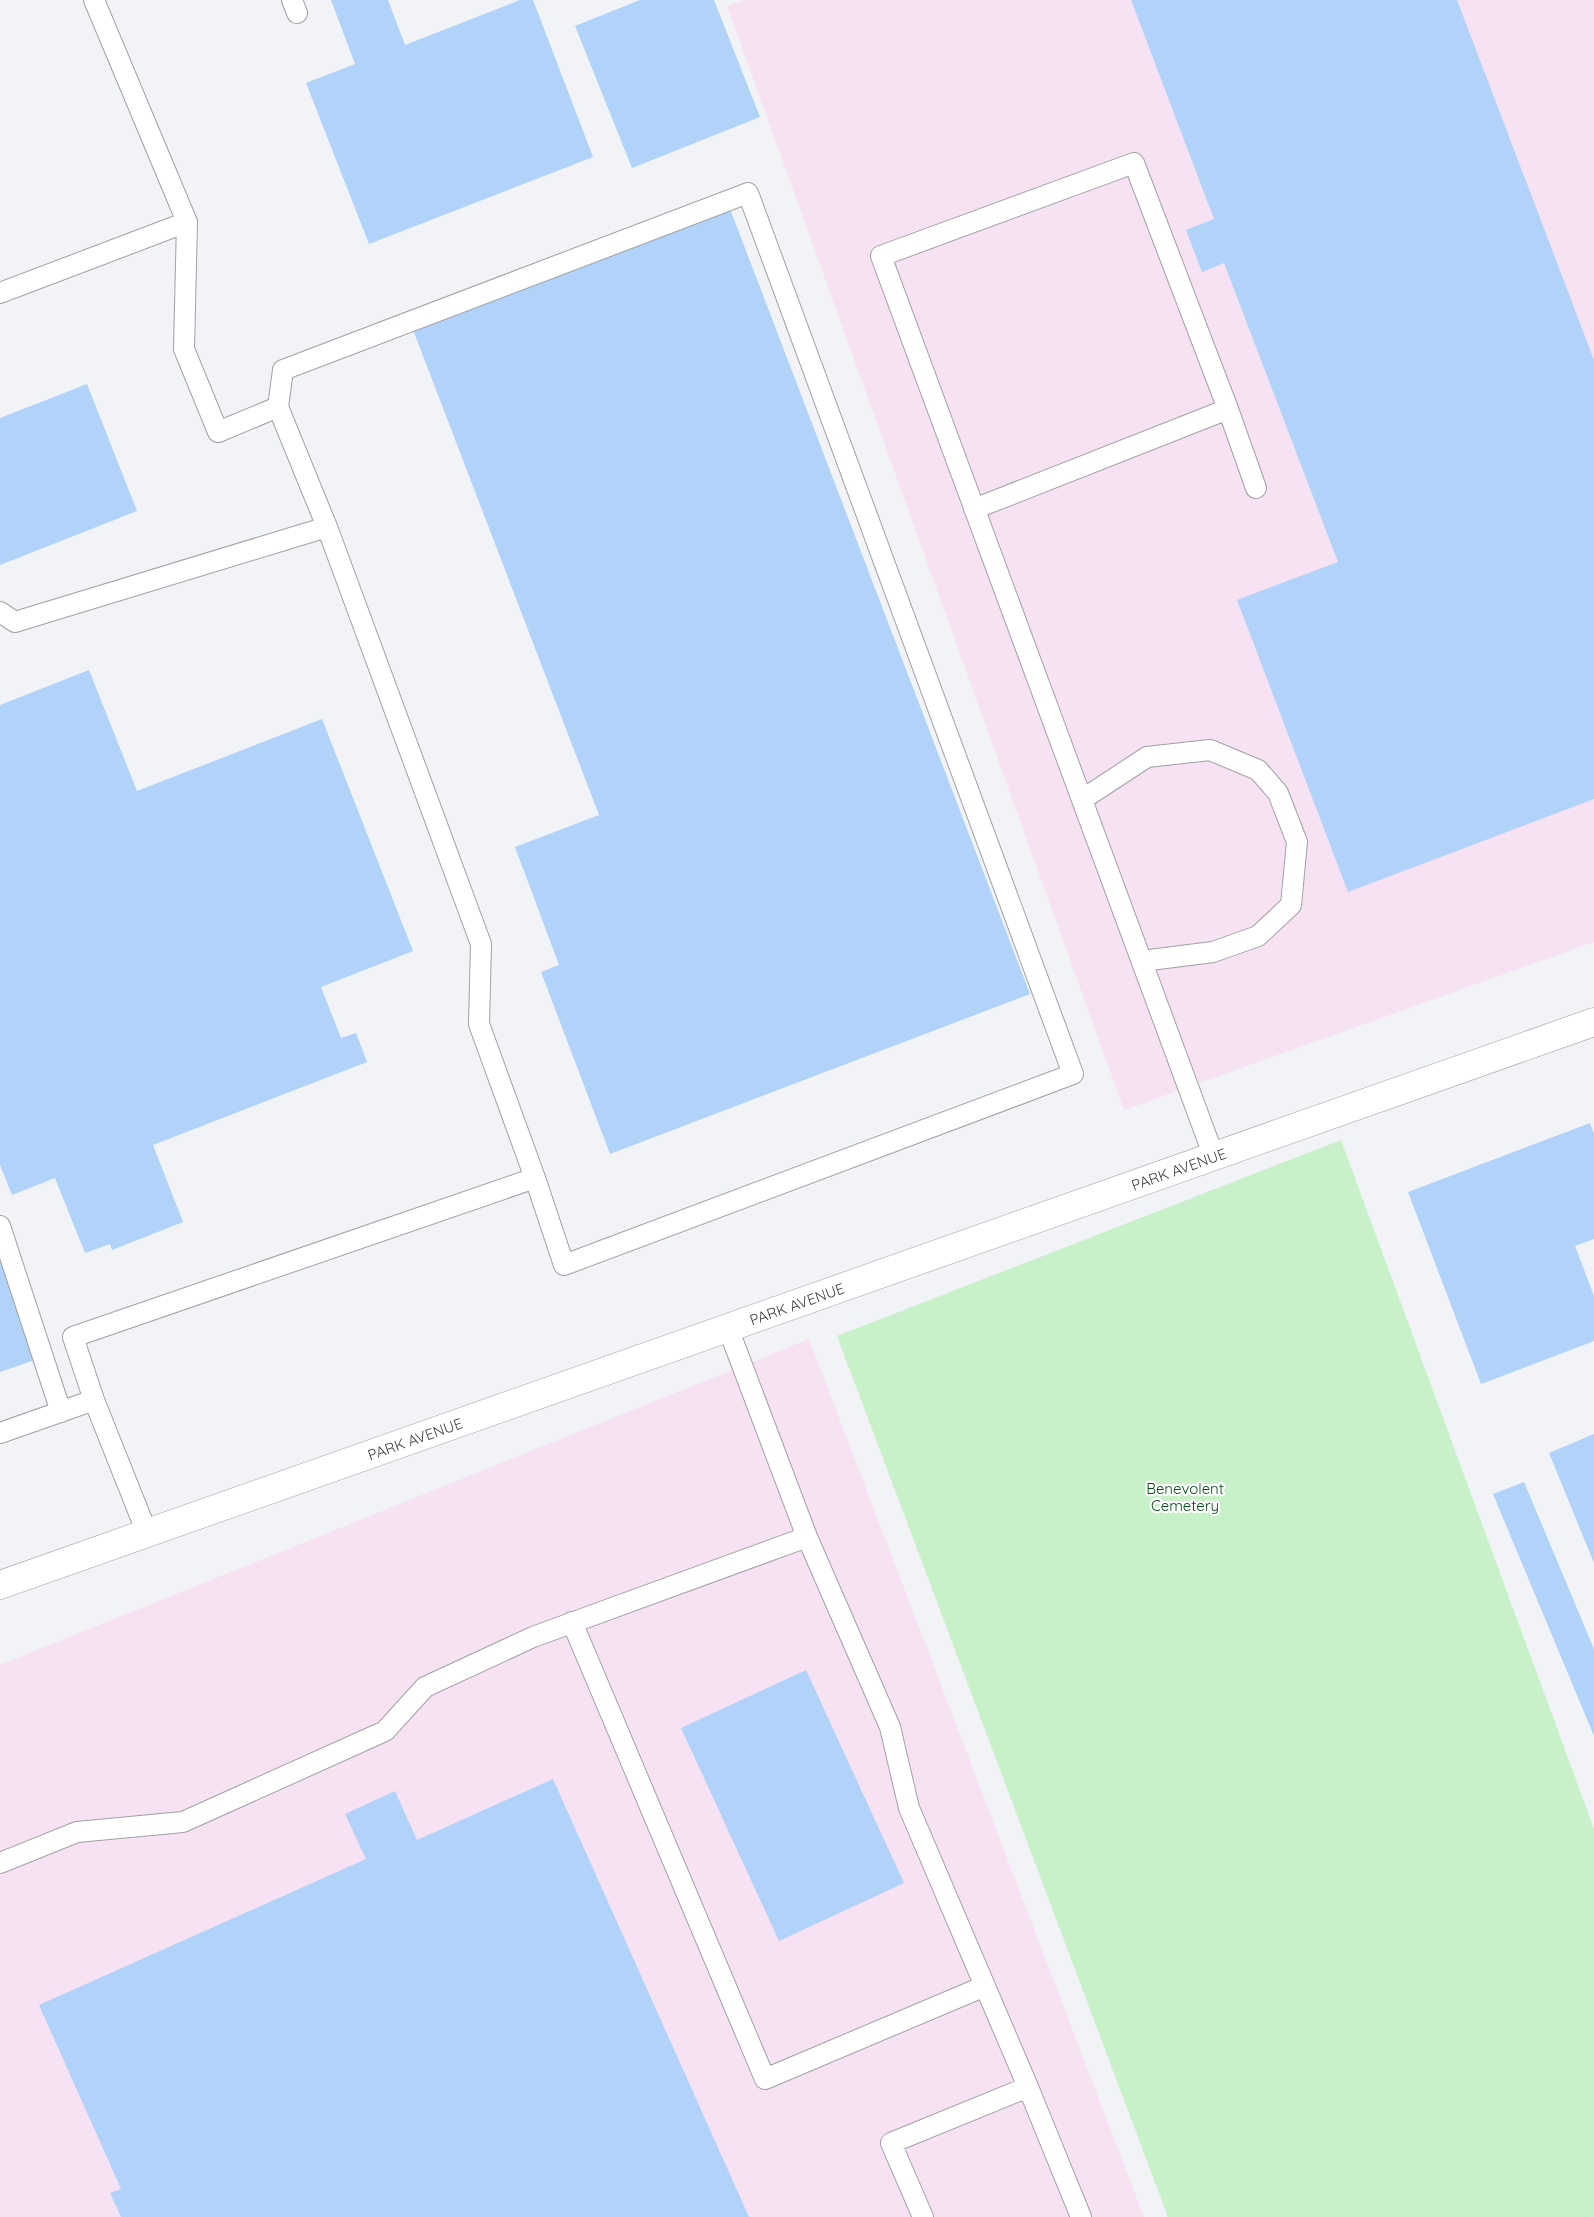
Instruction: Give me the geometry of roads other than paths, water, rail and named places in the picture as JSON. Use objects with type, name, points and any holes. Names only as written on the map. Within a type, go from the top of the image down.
[{"type":"street","name":"PARK AVENUE","points":[[0,1585],[1594,1022]]},
{"type":"lane","points":[[94,0],[187,222],[184,349],[218,432],[278,407]]},
{"type":"lane","points":[[1214,1157],[881,256],[1134,163],[1228,409],[1256,488]]},
{"type":"lane","points":[[748,193],[1073,1074],[564,1265],[535,1178],[479,1024],[481,944],[326,527],[278,407],[283,370],[748,193]]},
{"type":"lane","points":[[0,293],[187,222]]},
{"type":"lane","points":[[974,509],[1228,409]]},
{"type":"lane","points":[[0,612],[15,622],[326,527]]},
{"type":"lane","points":[[1083,799],[1147,757],[1210,750],[1258,770],[1278,793],[1297,842],[1291,905],[1258,936],[1213,952],[1142,961]]},
{"type":"lane","points":[[147,1534],[94,1400],[73,1337],[535,1178]]},
{"type":"lane","points":[[0,1226],[60,1412]]},
{"type":"lane","points":[[728,1328],[807,1537],[890,1727],[909,1808],[1028,2087],[1081,2217]]},
{"type":"lane","points":[[0,1433],[94,1400]]},
{"type":"lane","points":[[0,1863],[77,1832],[182,1822],[385,1731],[425,1687],[533,1637],[807,1537]]},
{"type":"lane","points":[[572,1622],[765,2079],[985,1986]]},
{"type":"lane","points":[[924,2217],[891,2143],[1028,2087]]},
{"type":"park label","name":"Benevolent Cemetery","points":[[1185,1496]]}]
